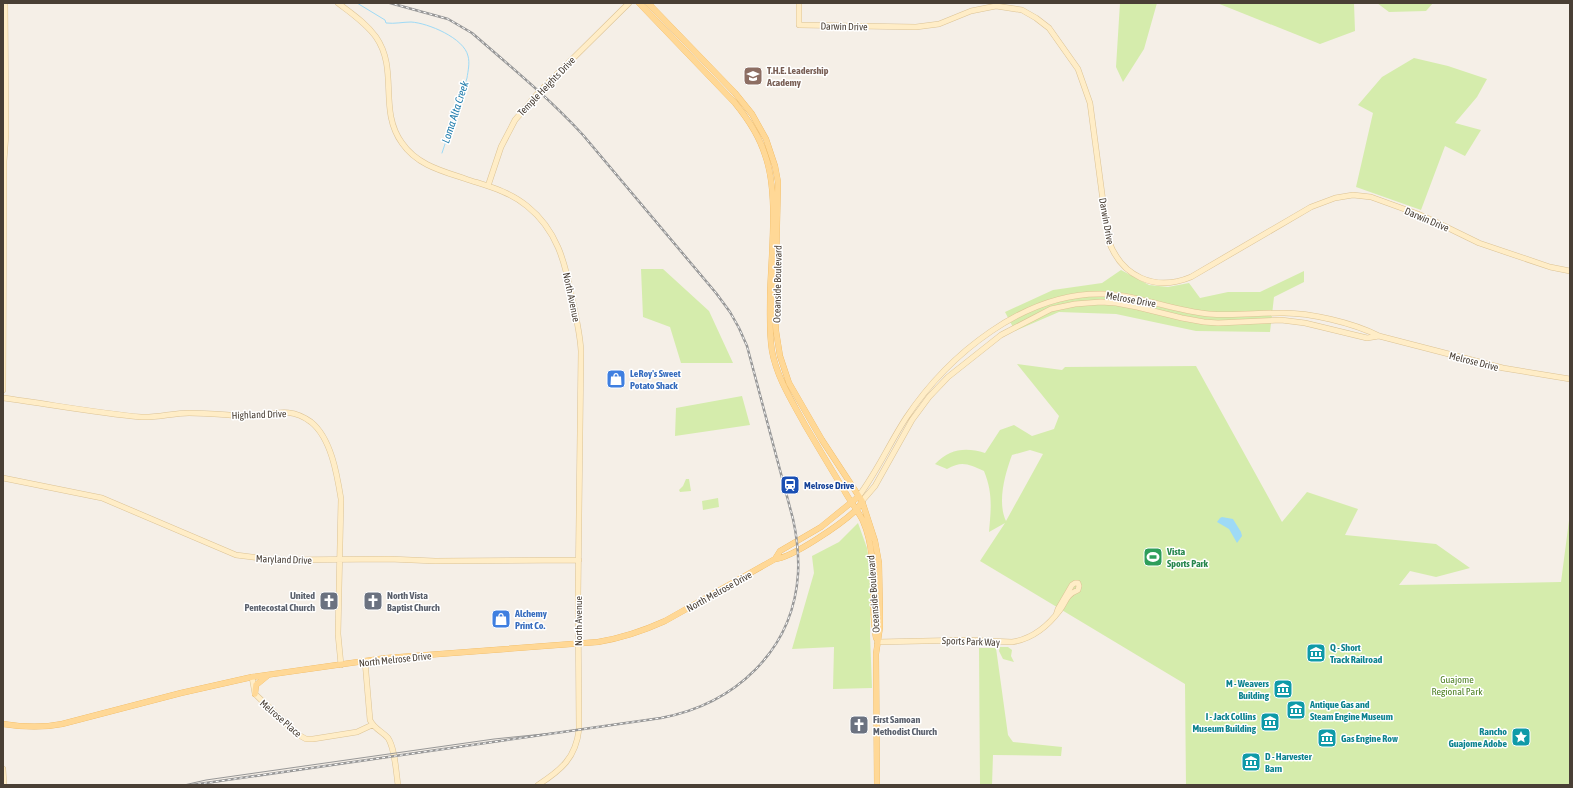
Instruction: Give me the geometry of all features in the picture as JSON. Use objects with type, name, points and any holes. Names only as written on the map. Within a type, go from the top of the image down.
[{"type":"main road","name":"Oceanside Boulevard","points":[[638,3],[746,116],[755,131],[767,160],[772,183],[770,331],[772,352],[778,373],[800,416],[862,520],[870,545],[873,571],[874,627],[877,642]]},
{"type":"main road","name":"Oceanside Boulevard","points":[[648,3],[735,93],[752,114],[766,139],[775,166],[778,184],[775,313],[780,356],[789,383],[822,440],[860,499],[875,541],[880,563],[880,627],[877,642]]},
{"type":"main road","points":[[767,160],[771,166],[775,182],[778,184]]},
{"type":"main road","points":[[800,416],[806,417],[818,437],[822,440]]},
{"type":"main road","name":"Melrose Drive","points":[[851,503],[860,499]]},
{"type":"main road","name":"Melrose Drive","points":[[856,511],[860,499]]},
{"type":"main road","name":"North Melrose Drive","points":[[775,560],[780,551],[821,527],[851,503]]},
{"type":"main road","name":"North Melrose Drive","points":[[3,724],[50,726],[62,724],[181,693],[252,677],[365,661],[579,644],[616,639],[651,627],[775,560],[782,559],[826,533],[856,511]]},
{"type":"main road","points":[[877,642],[877,785]]},
{"type":"main road","points":[[255,694],[256,685],[270,675]]},
{"type":"street","points":[[3,390],[4,161],[6,134],[5,3]]},
{"type":"street","name":"North Avenue","points":[[338,3],[368,27],[382,47],[387,62],[388,108],[390,119],[394,131],[412,155],[430,167],[488,186],[511,196],[526,205],[538,216],[555,240],[562,255],[566,269],[580,333],[581,352],[578,738],[572,754],[561,768],[538,785]]},
{"type":"street","name":"Temple Heights Drive","points":[[488,186],[501,147],[514,120],[539,92],[629,3]]},
{"type":"street","name":"Darwin Drive","points":[[799,3],[799,25],[929,26],[996,4],[1022,10],[1036,18],[1055,35],[1078,69],[1090,103],[1108,239],[1111,247],[1119,261],[1126,269],[1150,282],[1162,284],[1184,280],[1311,207],[1335,198],[1353,195],[1371,197],[1418,214],[1479,243],[1570,271]]},
{"type":"street","name":"Melrose Drive","points":[[860,499],[906,418],[943,374],[969,348],[997,328],[1026,311],[1050,301],[1075,296],[1102,294],[1140,299],[1206,314],[1219,315],[1282,312],[1307,315],[1368,330],[1379,336],[1503,368],[1570,380]]},
{"type":"street","name":"Melrose Drive","points":[[860,499],[875,486],[912,420],[929,397],[948,377],[1001,334],[1051,309],[1075,304],[1101,302],[1116,303],[1204,322],[1218,323],[1281,320],[1305,323],[1367,338],[1379,336]]},
{"type":"street","name":"Highland Drive","points":[[3,398],[143,417],[189,413],[250,416],[284,412],[301,416],[311,422],[322,432],[327,443],[338,482],[342,512],[339,559],[338,634],[342,665]]},
{"type":"street","name":"Maryland Drive","points":[[3,478],[102,498],[236,555],[276,560],[579,560]]},
{"type":"street","name":"Sports Park Way","points":[[877,642],[968,640],[1018,641],[1035,634],[1049,623],[1056,615],[1060,610],[1071,592],[1078,590],[1078,583],[1072,585],[1056,615]]},
{"type":"street","points":[[365,661],[369,715],[372,725],[386,736],[390,742],[398,785]]},
{"type":"street","name":"Melrose Place","points":[[252,677],[255,694],[297,734],[306,739],[357,732],[372,725]]},
{"type":"street","points":[[3,769],[4,785]]},
{"type":"green space","points":[[1120,3],[1157,3],[1144,49],[1123,82],[1116,67]]},
{"type":"green space","points":[[1217,3],[1354,3],[1355,31],[1320,44]]},
{"type":"green space","points":[[1377,3],[1433,3],[1426,11],[1389,12]]},
{"type":"green space","points":[[1414,58],[1448,66],[1487,79],[1477,97],[1455,123],[1481,130],[1465,156],[1445,146],[1421,210],[1356,187],[1373,113],[1358,105],[1382,77]]},
{"type":"green space","points":[[641,269],[663,269],[709,311],[733,363],[681,363],[670,327],[643,317]]},
{"type":"green space","points":[[1121,270],[1149,285],[1168,287],[1189,283],[1200,298],[1228,292],[1260,292],[1304,271],[1304,282],[1274,297],[1270,332],[1196,331],[1116,314],[1059,312],[1015,331],[1005,312],[1053,290],[1102,283]]},
{"type":"green space","name":"Guajome Regional Park","points":[[1017,364],[1062,370],[1065,367],[1196,366],[1282,522],[1307,492],[1358,509],[1345,535],[1436,544],[1470,568],[1436,577],[1410,571],[1399,585],[1561,582],[1570,513],[1570,785],[1186,785],[1185,684],[980,561],[1005,523],[989,532],[991,508],[990,494],[984,471],[966,464],[953,466],[947,469],[935,464],[952,452],[971,450],[985,453],[1000,430],[1014,425],[1032,436],[1054,429],[1059,416]],"holes":[[[1030,450],[1043,454],[1006,521],[1003,513],[1002,497],[1005,479],[1012,455]]]},
{"type":"green space","points":[[742,396],[750,425],[675,436],[676,408]]},
{"type":"green space","points":[[686,479],[689,479],[691,491],[680,492],[679,490],[683,486]]},
{"type":"green space","points":[[718,498],[719,507],[703,510],[702,501]]},
{"type":"green space","points":[[858,523],[867,548],[871,573],[870,634],[872,688],[833,689],[834,647],[792,649],[814,573],[812,556],[839,542]]},
{"type":"green space","points":[[1000,647],[1008,647],[1012,650],[1011,656],[1014,662],[1003,659],[999,651]]},
{"type":"green space","points":[[979,648],[996,648],[1008,735],[1013,742],[1062,747],[1061,756],[993,755],[992,785],[980,785]]},
{"type":"water","points":[[1222,517],[1233,519],[1241,532],[1242,536],[1237,543],[1229,529],[1217,522]]},
{"type":"waterway","name":"Loma Alta Creek","points":[[357,3],[385,20],[386,23],[411,22],[435,28],[453,38],[465,49],[469,61],[467,78],[442,153]]},
{"type":"tram line","points":[[184,785],[206,780],[494,739],[553,733]]},
{"type":"railway","points":[[192,785],[661,718],[688,711],[713,700],[736,687],[755,670],[772,650],[785,627],[794,602],[798,574],[798,560],[797,539],[793,519],[747,346],[730,312],[716,293],[583,135],[543,95],[472,33],[448,19],[390,3]]},
{"type":"place","name":"T.H.E. Leadership Academy","points":[[753,76]]},
{"type":"place","name":"LeRoy's Sweet Potato Shack","points":[[616,379]]},
{"type":"place","name":"Melrose Drive","points":[[790,485]]},
{"type":"place","name":"Vista Sports Park","points":[[1153,557]]},
{"type":"place","name":"United Pentecostal Church","points":[[329,601]]},
{"type":"place","name":"North Vista Baptist Church","points":[[373,601]]},
{"type":"place","name":"Alchemy Print Co.","points":[[501,619]]},
{"type":"place","name":"Q - Short Track Railroad","points":[[1316,653]]},
{"type":"place","name":"M - Weavers Building","points":[[1283,689]]},
{"type":"place","name":"Antique Gas and Steam Engine Museum","points":[[1296,710]]},
{"type":"place","name":"I - Jack Collins Museum Building","points":[[1270,722]]},
{"type":"place","name":"First Samoan Methodist Church","points":[[859,725]]},
{"type":"place","name":"Rancho Guajome Adobe","points":[[1521,737]]},
{"type":"place","name":"Gas Engine Row","points":[[1327,738]]},
{"type":"place","name":"D - Harvester Barn","points":[[1251,762]]}]
